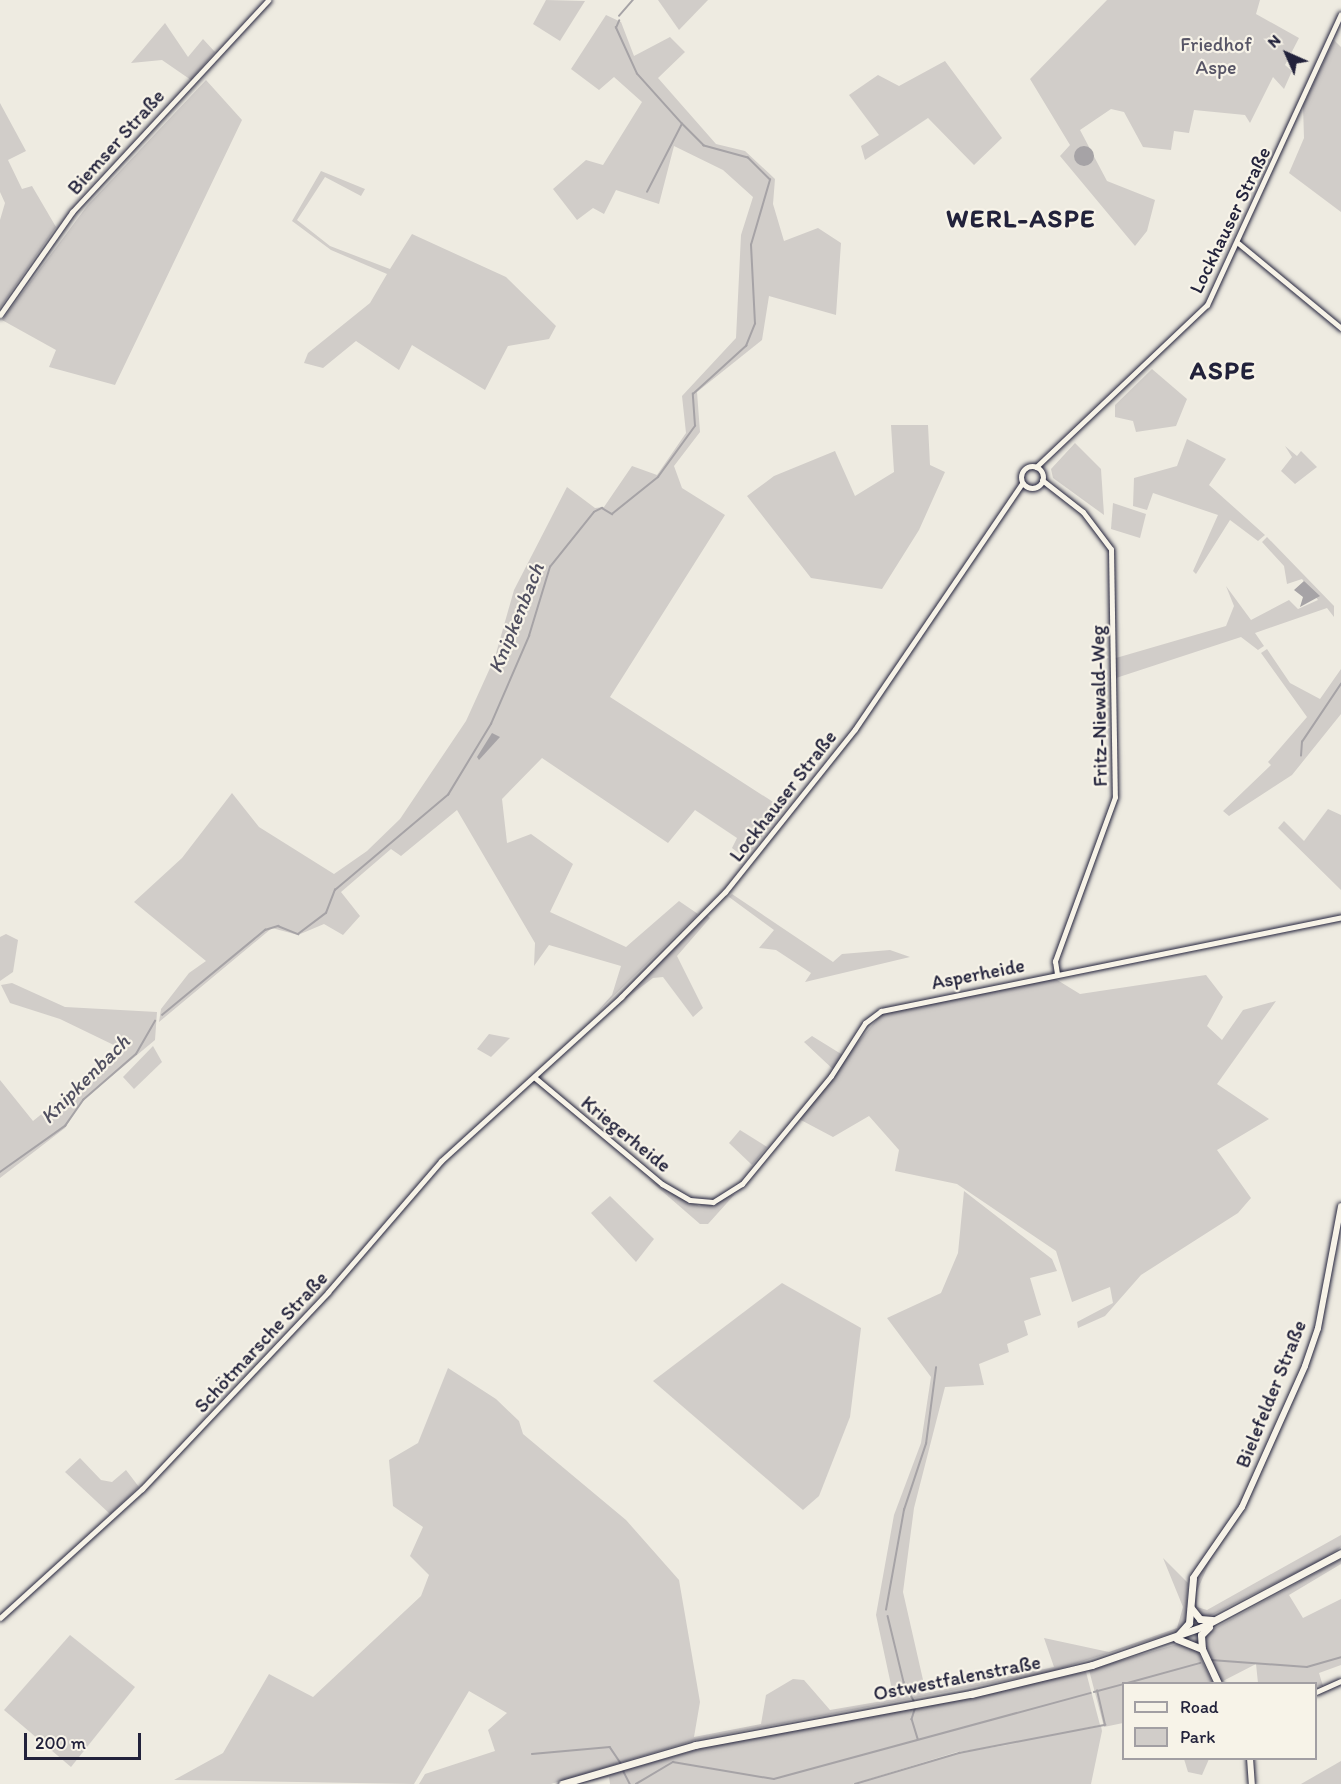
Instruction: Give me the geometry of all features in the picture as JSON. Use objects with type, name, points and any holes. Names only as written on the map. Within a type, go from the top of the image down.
[{"type":"main road","name":"Bielefelder Straße","points":[[1193,1578],[1242,1507],[1305,1366],[1318,1328],[1341,1206]]},
{"type":"main road","name":"Ostwestfalenstraße","points":[[562,1784],[615,1766],[741,1735],[922,1703],[1092,1665],[1172,1639],[1218,1620],[1341,1553]]},
{"type":"main road","points":[[1172,1639],[1189,1623],[1193,1578]]},
{"type":"main road","points":[[1190,1602],[1196,1617],[1218,1620]]},
{"type":"main road","points":[[1218,1620],[1203,1632],[1202,1649],[1218,1682]]},
{"type":"main road","points":[[1172,1639],[1188,1639],[1202,1649]]},
{"type":"main road","points":[[1250,1760],[1252,1784]]},
{"type":"street","name":"Biemser Straße","points":[[0,315],[72,212],[268,0]]},
{"type":"street","name":"Lockhauser Straße","points":[[534,1077],[650,969],[752,861],[822,774],[1015,500],[1022,483],[1024,470],[1039,469],[1193,322],[1216,291],[1341,14]]},
{"type":"street","points":[[1238,243],[1341,328]]},
{"type":"street","points":[[1022,483],[1030,488],[1040,483],[1039,469]]},
{"type":"street","name":"Fritz-Niewald-Weg","points":[[1040,483],[1083,512],[1111,549],[1115,797],[1054,961],[1057,974]]},
{"type":"street","name":"Lockhauser Straße","points":[[1015,500],[1030,488]]},
{"type":"street","name":"Asperheide","points":[[706,1202],[742,1184],[874,1015],[899,1005],[1341,917]]},
{"type":"street","name":"Kriegerheide","points":[[534,1077],[661,1183],[685,1198],[706,1202]]},
{"type":"street","name":"Schötmarsche Straße","points":[[0,1618],[142,1489],[328,1292],[441,1161],[534,1077]]},
{"type":"street","points":[[1317,1692],[1341,1681]]},
{"type":"green space","points":[[546,0],[585,1],[560,41],[533,24]]},
{"type":"green space","points":[[658,0],[708,0],[679,30]]},
{"type":"green space","name":"Friedhof Aspe","points":[[1107,0],[1260,0],[1256,14],[1299,38],[1285,65],[1292,71],[1284,89],[1273,77],[1250,123],[1245,115],[1194,110],[1189,133],[1174,131],[1171,150],[1143,147],[1124,112],[1111,109],[1080,130],[1107,181],[1155,200],[1147,231],[1135,246],[1060,156],[1070,145],[1030,79]]},
{"type":"green space","points":[[606,15],[621,22],[634,56],[670,37],[685,52],[658,78],[716,144],[745,151],[775,179],[773,204],[784,241],[818,228],[841,243],[836,315],[769,296],[762,340],[697,392],[700,432],[674,466],[682,488],[725,515],[610,697],[784,809],[745,858],[732,848],[737,838],[695,810],[668,843],[542,758],[502,799],[507,843],[531,834],[573,864],[550,912],[626,947],[679,901],[698,914],[597,1012],[612,995],[621,966],[549,945],[534,966],[535,943],[457,810],[401,856],[391,849],[341,892],[360,916],[343,935],[324,924],[298,935],[272,928],[159,1022],[161,1009],[189,973],[206,961],[134,902],[182,858],[232,793],[259,827],[334,874],[367,851],[400,819],[466,721],[495,657],[514,590],[567,487],[595,508],[604,507],[632,466],[657,475],[686,433],[682,396],[736,338],[741,235],[753,197],[723,170],[674,146],[659,204],[616,190],[604,214],[593,208],[577,220],[553,189],[586,160],[603,165],[642,102],[614,77],[599,90],[571,69]]},
{"type":"green space","points":[[165,23],[188,57],[203,39],[215,52],[191,80],[162,60],[131,63]]},
{"type":"green space","points":[[1334,40],[1341,47],[1341,212],[1289,173],[1304,138],[1303,106]]},
{"type":"green space","points":[[945,61],[1002,138],[974,165],[928,118],[865,160],[861,146],[879,135],[849,95],[878,75],[899,86]]},
{"type":"green space","points":[[206,80],[242,120],[115,385],[49,367],[56,350],[2,320],[87,206]]},
{"type":"green space","points":[[0,103],[26,151],[8,160],[22,189],[32,186],[56,227],[0,308],[0,220],[5,203],[0,192]]},
{"type":"green space","points":[[321,171],[365,189],[361,196],[325,177],[297,220],[330,246],[390,269],[412,234],[506,277],[556,326],[549,339],[508,346],[485,390],[412,345],[399,370],[356,341],[323,368],[304,363],[308,353],[370,303],[387,274],[331,250],[292,221]]},
{"type":"green space","points":[[1152,369],[1187,399],[1176,426],[1136,432],[1133,421],[1115,417],[1115,405]]},
{"type":"green space","points":[[891,425],[928,425],[930,465],[945,472],[919,530],[882,589],[811,578],[747,496],[774,476],[835,451],[855,496],[894,472]]},
{"type":"green space","points":[[1187,439],[1226,459],[1209,485],[1265,535],[1258,541],[1230,520],[1196,574],[1193,571],[1218,515],[1153,493],[1147,510],[1133,506],[1134,478],[1177,466]]},
{"type":"green space","points":[[1075,443],[1101,469],[1104,515],[1053,478],[1051,469]]},
{"type":"green space","points":[[1285,446],[1297,456],[1301,451],[1317,467],[1295,484],[1281,471],[1292,457]]},
{"type":"green space","points":[[1113,503],[1146,514],[1140,538],[1111,529]]},
{"type":"green space","points":[[1267,537],[1334,606],[1334,617],[1327,608],[1255,633],[1264,646],[1258,650],[1241,637],[1116,678],[1116,658],[1226,626],[1234,606],[1226,586],[1251,620],[1289,600],[1298,609],[1318,600],[1302,579],[1287,584],[1284,566],[1262,542]]},
{"type":"green space","points":[[1267,649],[1290,683],[1320,699],[1341,669],[1341,714],[1292,775],[1229,816],[1223,811],[1271,765],[1268,762],[1307,717],[1261,653]]},
{"type":"green space","points":[[1328,809],[1341,815],[1341,890],[1278,828],[1284,821],[1304,841]]},
{"type":"green space","points":[[732,894],[833,962],[842,954],[890,950],[910,957],[805,982],[811,973],[776,950],[759,948],[774,930],[729,897]]},
{"type":"green space","points":[[707,915],[710,918],[677,956],[703,1008],[693,1017],[663,977],[653,978],[611,1010]]},
{"type":"green space","points":[[6,934],[18,940],[13,972],[0,981],[0,937]]},
{"type":"green space","points":[[1206,975],[1223,997],[1207,1026],[1222,1040],[1243,1010],[1276,1001],[1217,1084],[1269,1119],[1217,1150],[1251,1198],[1238,1213],[1141,1275],[1105,1316],[1078,1328],[1077,1322],[1113,1303],[1110,1287],[1072,1302],[1056,1251],[957,1184],[895,1171],[899,1150],[869,1116],[833,1137],[799,1119],[837,1073],[804,1042],[812,1036],[846,1057],[883,1012],[1054,978],[1080,994]]},
{"type":"green space","points":[[12,983],[65,1007],[157,1012],[155,1040],[83,1100],[65,1128],[0,1178],[0,1080],[33,1121],[122,1049],[60,1019],[10,1003],[1,985]]},
{"type":"green space","points":[[489,1034],[510,1038],[491,1057],[477,1049]]},
{"type":"green space","points":[[153,1046],[162,1062],[134,1089],[123,1077]]},
{"type":"green space","points":[[740,1130],[767,1147],[752,1165],[729,1143]]},
{"type":"green space","points":[[648,1179],[699,1206],[735,1194],[708,1224],[700,1224]]},
{"type":"green space","points":[[964,1191],[1052,1259],[1057,1271],[1030,1278],[1041,1315],[1024,1321],[1028,1335],[1007,1344],[1009,1352],[979,1364],[984,1385],[945,1387],[914,1508],[903,1592],[926,1693],[1054,1667],[1044,1638],[1109,1652],[1177,1628],[1183,1607],[1163,1558],[1188,1583],[1186,1624],[1179,1631],[1046,1673],[695,1740],[551,1784],[419,1784],[425,1774],[495,1751],[488,1730],[507,1713],[469,1691],[414,1784],[174,1780],[223,1753],[269,1674],[313,1697],[421,1596],[429,1575],[410,1556],[423,1527],[393,1506],[389,1460],[418,1443],[448,1368],[496,1399],[519,1421],[523,1434],[626,1520],[679,1580],[700,1702],[694,1737],[761,1724],[766,1695],[793,1679],[804,1680],[830,1710],[894,1699],[876,1615],[894,1515],[921,1443],[931,1377],[887,1318],[941,1293],[958,1253]]},
{"type":"green space","points":[[610,1196],[654,1239],[636,1262],[591,1213]]},
{"type":"green space","points":[[782,1283],[861,1328],[850,1417],[819,1496],[803,1510],[653,1381]]},
{"type":"green space","points":[[80,1458],[101,1480],[112,1482],[126,1470],[139,1487],[110,1514],[65,1472]]},
{"type":"green space","points":[[1341,1535],[1341,1547],[1325,1558],[1210,1616],[1199,1616],[1193,1607],[1193,1587],[1215,1550],[1197,1591],[1197,1607],[1207,1610]]},
{"type":"green space","points":[[1341,1559],[1341,1564],[1289,1595],[1303,1618],[1341,1599],[1341,1665],[1319,1673],[1323,1686],[1317,1686],[1317,1682],[1258,1682],[1256,1664],[1221,1682],[1204,1642],[1206,1633]]},
{"type":"green space","points":[[70,1635],[135,1687],[71,1767],[4,1710]]},
{"type":"green space","points":[[1184,1642],[1195,1646],[1213,1682],[1122,1682],[1122,1723],[1104,1727],[1089,1670]]},
{"type":"green space","points":[[1086,1672],[1100,1725],[1081,1729],[1101,1726],[1102,1731],[1091,1784],[855,1784],[963,1752],[1019,1743],[957,1752],[853,1784],[610,1784],[609,1777],[576,1784],[720,1743]]},
{"type":"green space","points":[[1185,1760],[1209,1760],[1202,1775],[1188,1772]]},
{"type":"green space","points":[[1341,1761],[1341,1784],[1301,1784]]},
{"type":"shaded area","points":[[1084,146],[1091,149],[1094,156],[1091,163],[1084,166],[1077,163],[1074,156],[1077,149]]},
{"type":"shaded area","points":[[1304,581],[1320,596],[1300,607],[1303,597],[1294,590]]},
{"type":"shaded area","points":[[492,733],[500,737],[479,760],[477,757]]},
{"type":"waterway","name":"Knipkenbach","points":[[619,16],[633,0]]},
{"type":"waterway","name":"Knipkenbach","points":[[162,1015],[265,930],[278,926],[298,934],[326,913],[335,890],[448,795],[491,724],[529,636],[550,567],[594,512],[602,508],[612,514],[658,477],[695,426],[693,394],[746,346],[755,324],[751,245],[770,180],[748,158],[704,146],[682,124],[637,74],[616,28],[619,21]]},
{"type":"waterway","points":[[647,192],[682,124]]},
{"type":"waterway","points":[[1301,756],[1302,742],[1341,684]]},
{"type":"waterway","name":"Knipkenbach","points":[[0,1172],[65,1126],[83,1100],[136,1054],[155,1021]]},
{"type":"waterway","points":[[886,1610],[904,1510],[926,1444],[936,1368]]},
{"type":"waterway","points":[[888,1616],[904,1682],[915,1703]]},
{"type":"waterway","points":[[1211,1660],[1307,1667],[1341,1657]]},
{"type":"waterway","points":[[1131,1682],[1200,1663]]},
{"type":"waterway","points":[[1094,1692],[1122,1684]]},
{"type":"waterway","points":[[855,1784],[959,1753],[1105,1725],[1097,1691]]},
{"type":"waterway","points":[[636,1784],[673,1762],[774,1779],[1091,1693]]},
{"type":"waterway","points":[[916,1707],[912,1719],[918,1739]]},
{"type":"waterway","points":[[532,1754],[610,1747],[622,1765]]},
{"type":"waterway","points":[[623,1770],[630,1784]]},
{"type":"district","name":"WERL-ASPE","points":[[1021,219]]},
{"type":"district","name":"ASPE","points":[[1223,371]]}]
